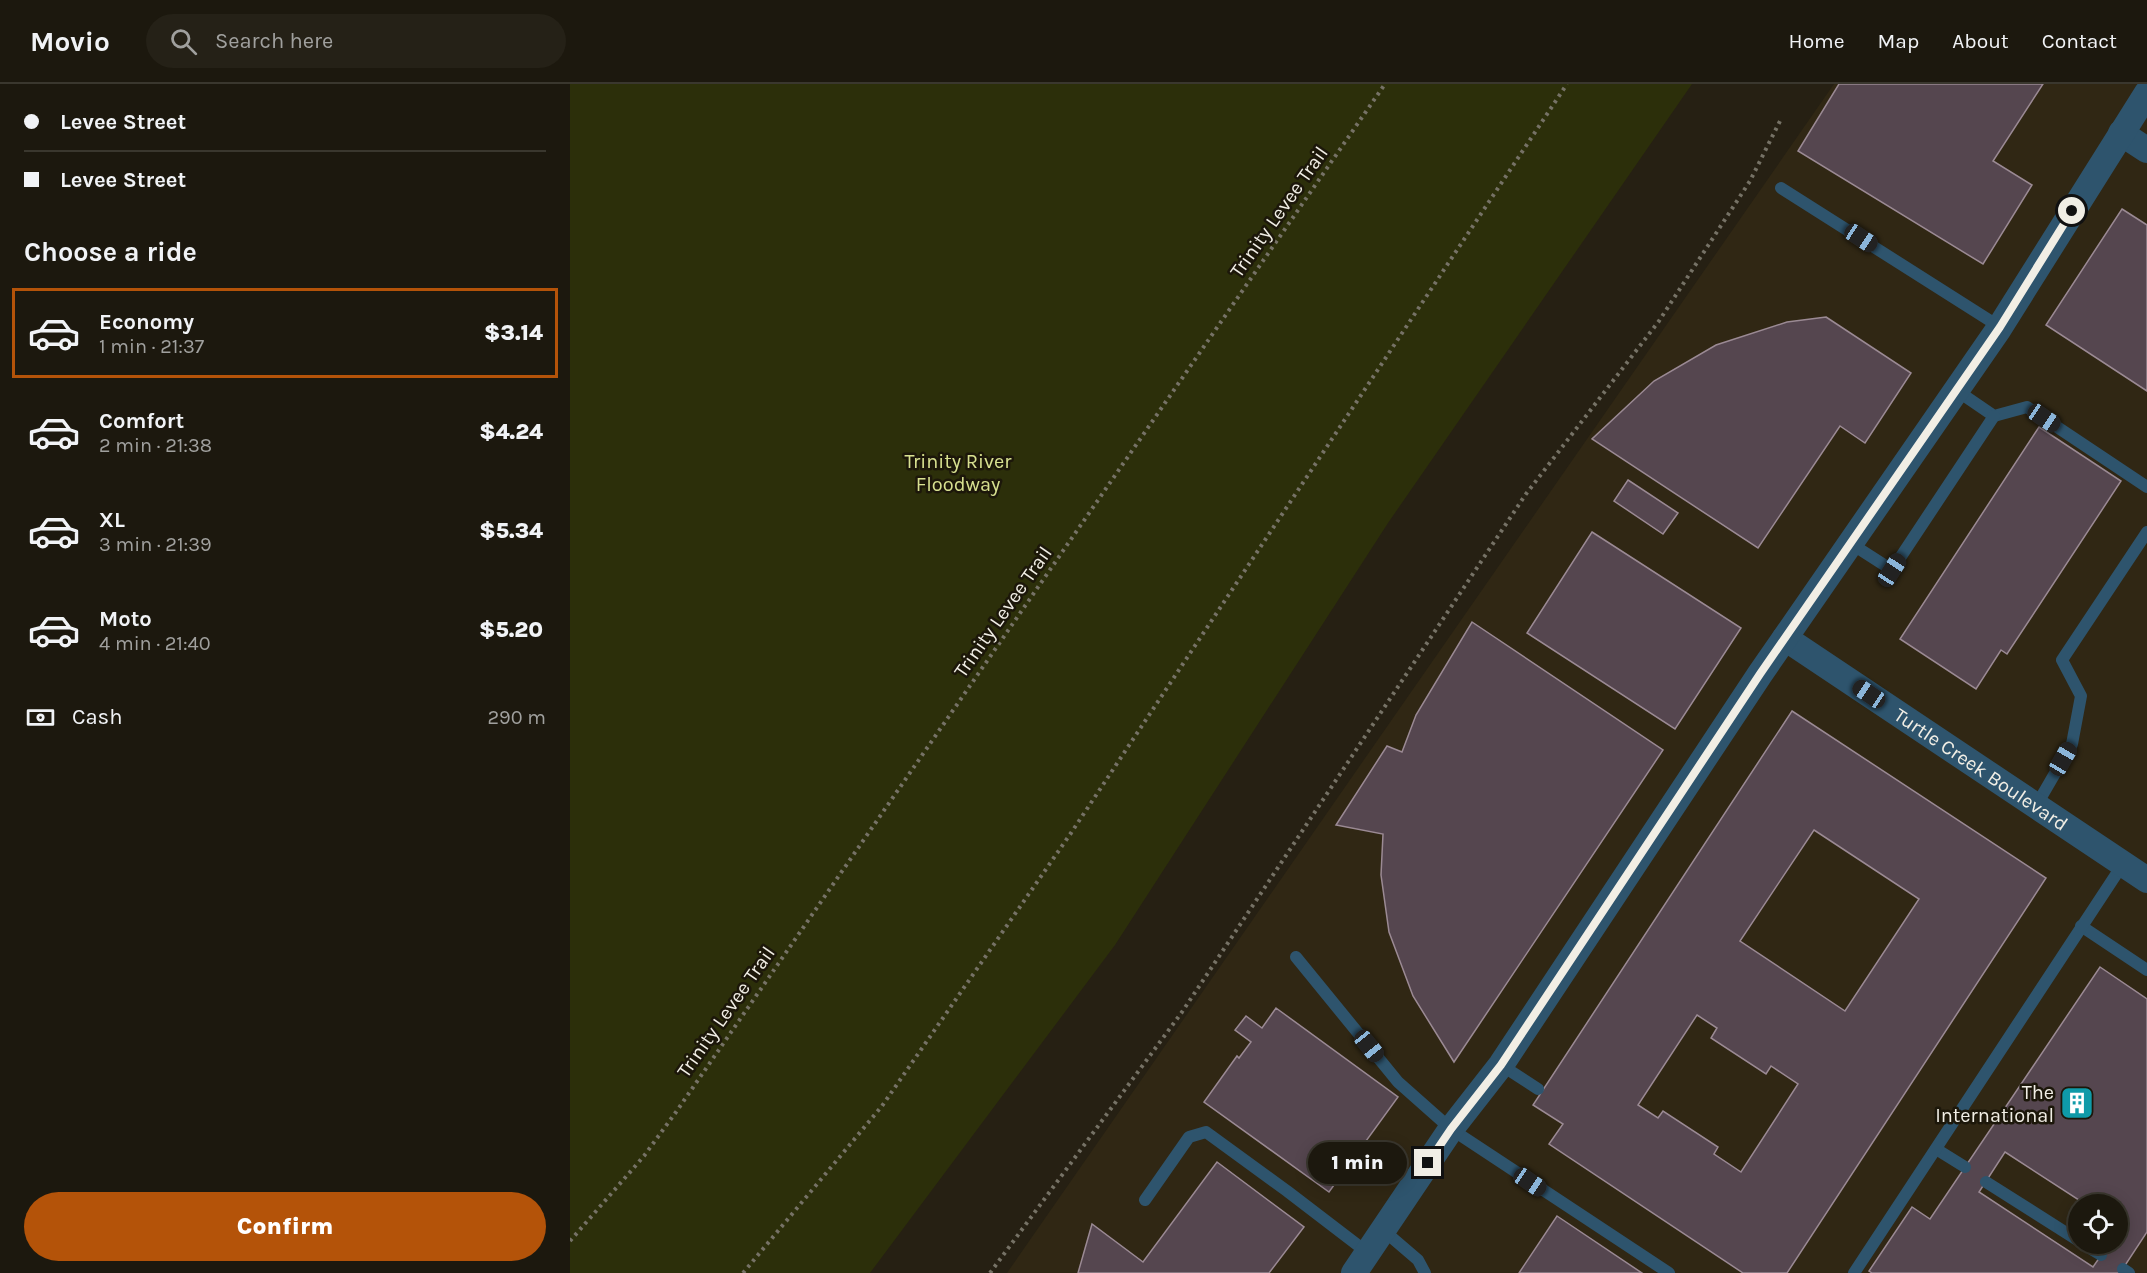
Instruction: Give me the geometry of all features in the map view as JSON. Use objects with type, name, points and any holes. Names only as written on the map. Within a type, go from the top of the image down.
[{"type":"street","points":[[1361,1263],[1451,1129],[1501,1065],[1785,638],[2000,327],[2147,93]]},
{"type":"street","points":[[2121,133],[2147,150]]},
{"type":"street","name":"Turtle Creek Boulevard","points":[[1785,638],[2147,880]]},
{"type":"lane","points":[[1781,188],[2000,327]]},
{"type":"lane","points":[[1956,390],[1994,416]]},
{"type":"lane","points":[[1850,543],[1892,570],[1994,416],[2026,407],[2147,487]]},
{"type":"lane","points":[[2036,806],[2072,744],[2081,696],[2062,660],[2147,532]]},
{"type":"lane","points":[[1854,1273],[2123,864]]},
{"type":"lane","points":[[2081,926],[2147,970]]},
{"type":"lane","points":[[1296,957],[1398,1082],[1451,1129],[1669,1273]]},
{"type":"lane","points":[[1501,1065],[1538,1089]]},
{"type":"lane","points":[[1145,1200],[1189,1137],[1206,1132],[1287,1191],[1361,1263]]},
{"type":"lane","points":[[1936,1149],[1965,1167]]},
{"type":"lane","points":[[1986,1182],[2068,1234]]},
{"type":"lane","points":[[1383,1230],[1418,1260],[1425,1273]]},
{"type":"path","name":"Trinity Levee Trail","points":[[570,1241],[644,1156],[1385,84]]},
{"type":"path","points":[[743,1273],[882,1106],[1051,862],[1567,84]]},
{"type":"path","points":[[990,1273],[1182,1012],[1526,494],[1659,321],[1750,181],[1781,118]]},
{"type":"shaded area","points":[[1834,84],[2147,84],[2147,1273],[1007,1273]]},
{"type":"green space","name":"Trinity River Floodway","points":[[570,84],[1692,84],[1388,523],[1115,945],[870,1273],[570,1273]]},
{"type":"building","points":[[1839,84],[2043,84],[1993,161],[2032,185],[1983,264],[1798,151]]},
{"type":"building","points":[[2122,209],[2147,225],[2147,391],[2046,325]]},
{"type":"building","points":[[1826,317],[1911,373],[1865,443],[1840,426],[1758,548],[1592,439],[1654,381],[1716,345],[1787,322]]},
{"type":"building","points":[[2039,427],[2121,481],[2007,654],[2001,650],[1976,689],[1900,639]]},
{"type":"building","points":[[1628,480],[1678,513],[1663,534],[1614,501]]},
{"type":"building","points":[[1592,532],[1741,628],[1675,729],[1527,633]]},
{"type":"building","points":[[1472,622],[1663,750],[1454,1062],[1413,996],[1389,932],[1381,875],[1383,834],[1336,825],[1387,746],[1402,752],[1416,715]]},
{"type":"building","points":[[1792,711],[2046,878],[1787,1273],[1743,1273],[1549,1144],[1563,1124],[1533,1105]],"holes":[[[1814,830],[1919,899],[1845,1011],[1740,941]],[[1697,1015],[1717,1028],[1711,1038],[1766,1074],[1771,1066],[1798,1084],[1741,1172],[1714,1154],[1718,1147],[1663,1111],[1658,1118],[1638,1105]]]},
{"type":"building","name":"The International","points":[[2100,967],[2147,999],[2147,1232],[2120,1273],[1872,1273],[1869,1271],[1912,1207],[1930,1219]]},
{"type":"building","points":[[1276,1008],[1398,1097],[1329,1192],[1204,1102],[1237,1056],[1239,1058],[1251,1042],[1235,1030],[1246,1016],[1262,1028]]},
{"type":"building","points":[[1217,1162],[1304,1227],[1269,1273],[1078,1273],[1092,1224],[1143,1262]]},
{"type":"building","points":[[1557,1216],[1642,1273],[1519,1273]]},
{"type":"place","name":"The International","points":[[2077,1103]]},
{"type":"route","points":[[1428,1163],[1451,1129],[1501,1065],[1760,674],[2000,327],[2072,211]]}]
